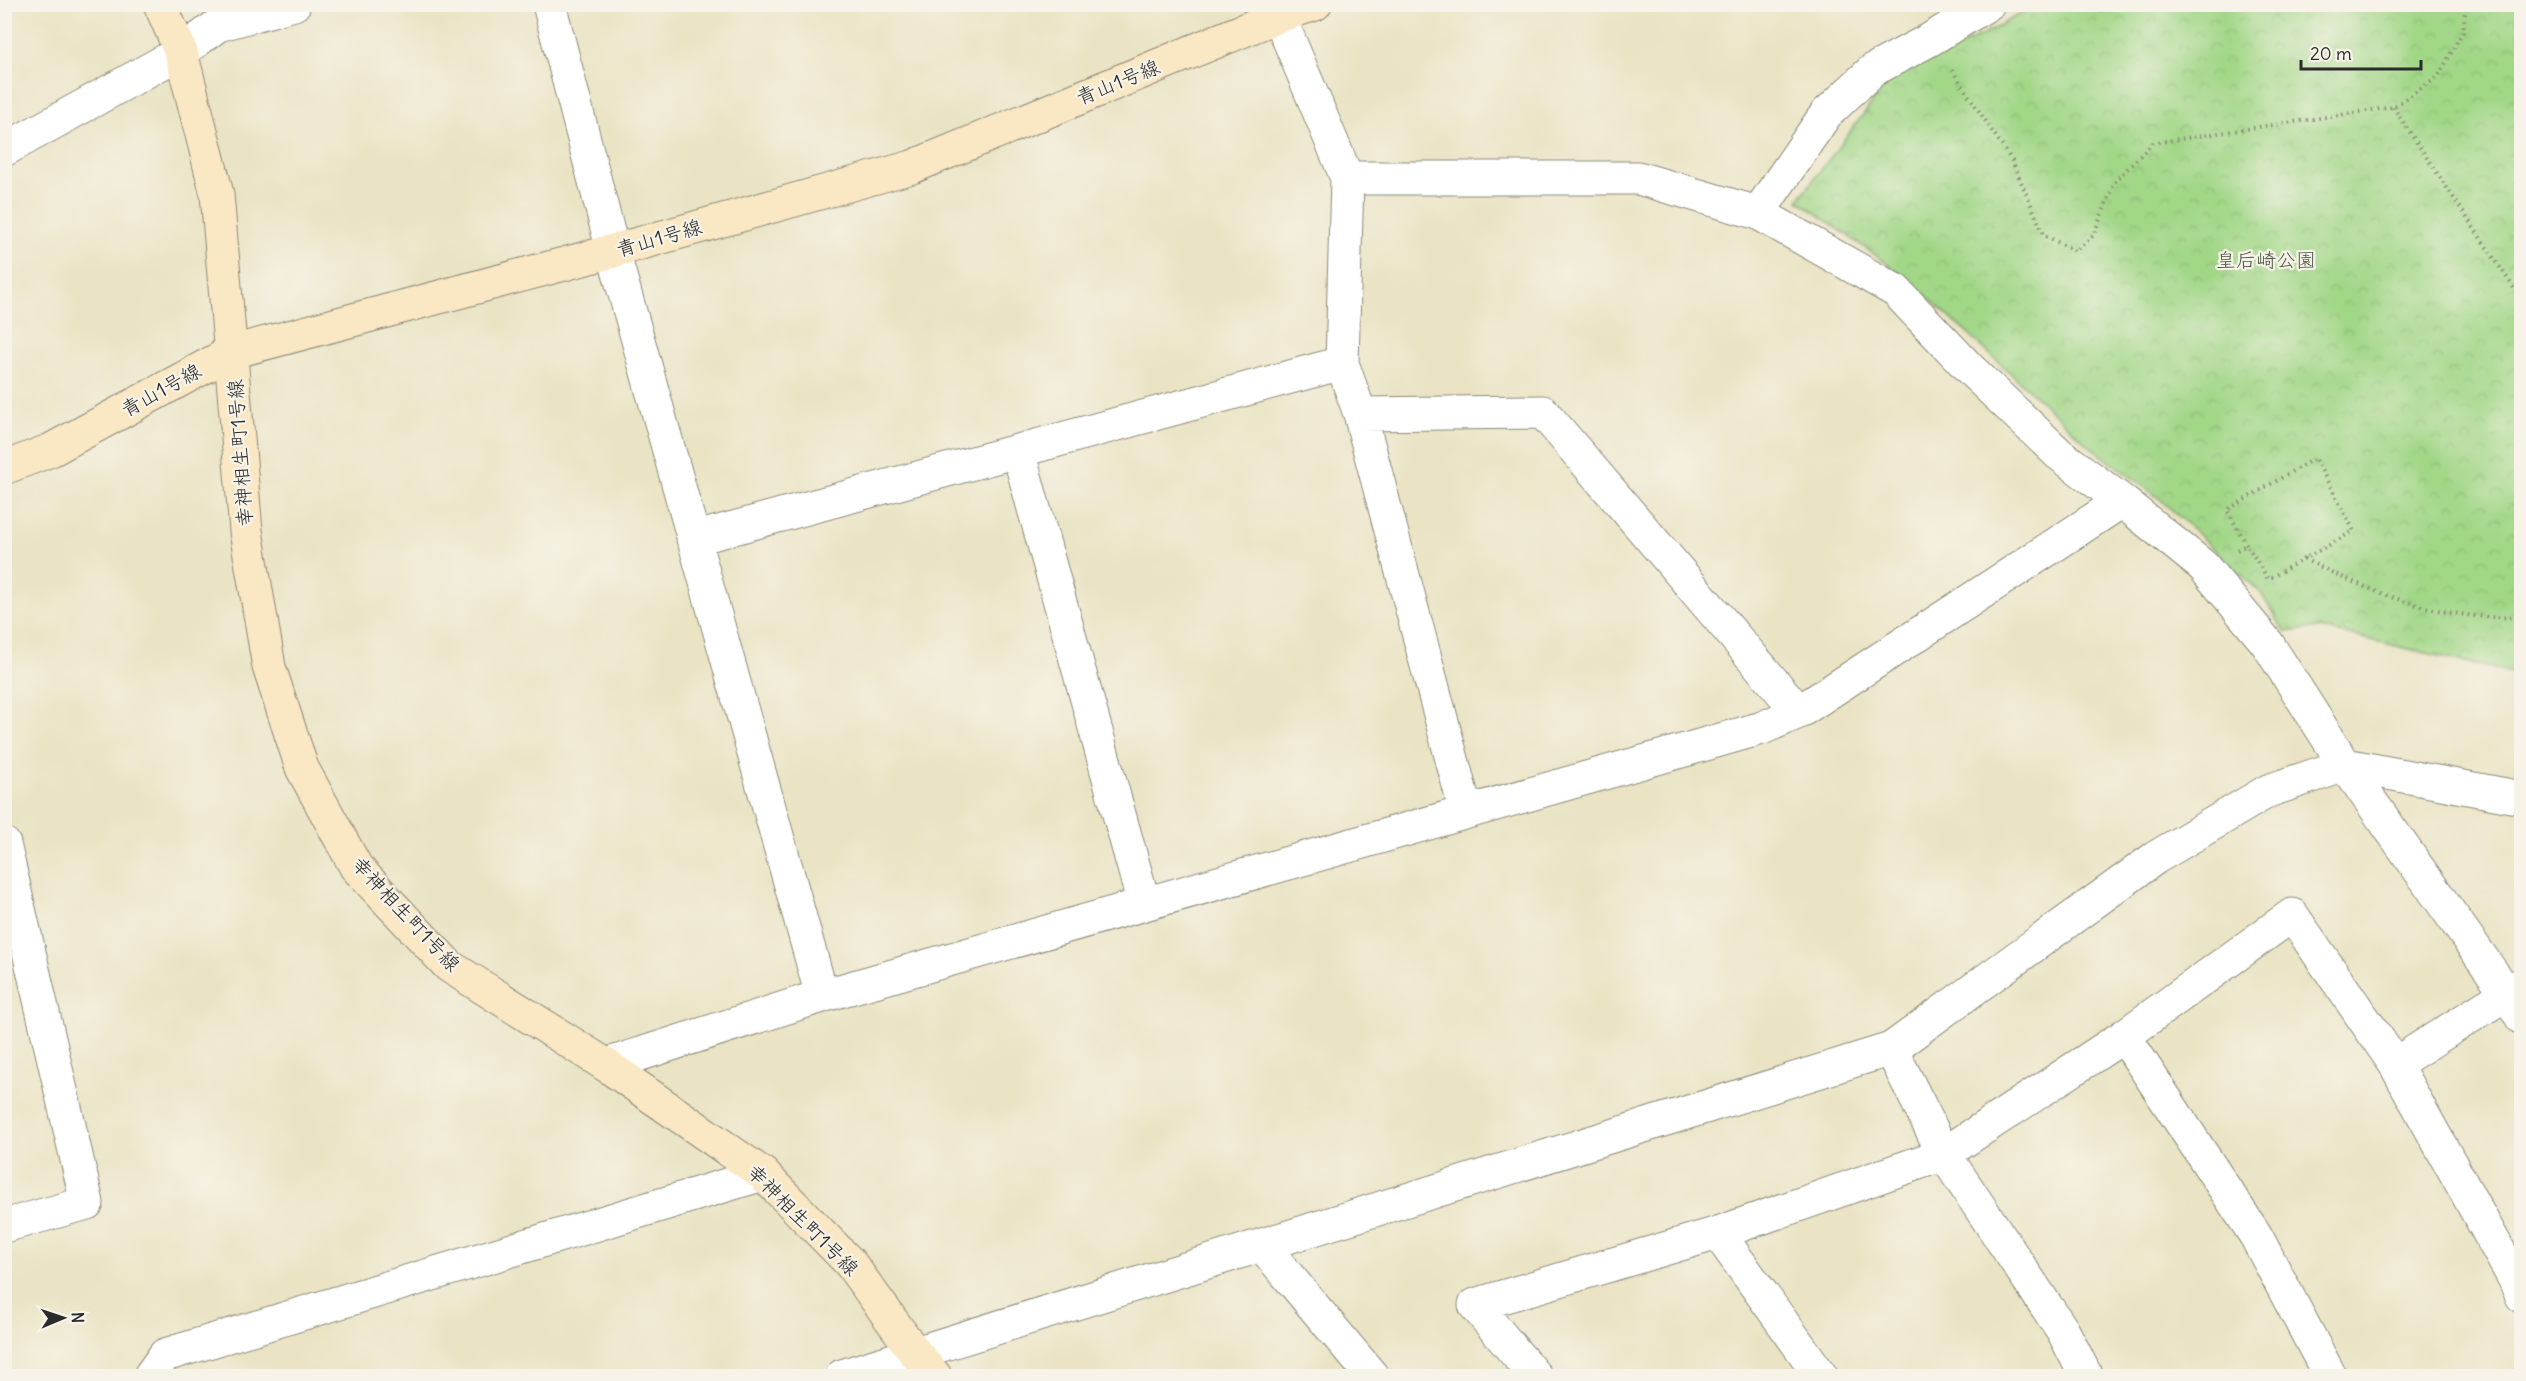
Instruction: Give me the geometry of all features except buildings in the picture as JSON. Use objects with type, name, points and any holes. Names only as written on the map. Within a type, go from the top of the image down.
[{"type":"street","name":"幸神相生町1号線","points":[[160,4],[181,52],[218,194],[246,531],[269,667],[302,768],[356,867],[449,966],[606,1065],[763,1174],[850,1263],[926,1365]]},
{"type":"street","points":[[4,150],[181,52],[218,25],[294,4]]},
{"type":"street","points":[[549,4],[613,251],[822,996]]},
{"type":"street","name":"青山1号線","points":[[4,468],[51,450],[232,352],[613,251],[912,167],[1276,10],[1315,4]]},
{"type":"street","points":[[1758,213],[1826,114],[1873,69],[1932,39],[1989,4]]},
{"type":"street","points":[[1276,10],[1347,178],[1342,363],[1360,414],[1466,812]]},
{"type":"street","points":[[1347,178],[1638,178],[1758,213],[1896,291],[1971,370],[2059,454],[2203,566],[2267,643],[2345,765],[2517,999],[2395,1065]]},
{"type":"street","points":[[693,539],[1342,363]]},
{"type":"street","points":[[1360,414],[1543,412],[1799,712]]},
{"type":"street","points":[[1018,451],[1144,904]]},
{"type":"street","points":[[606,1065],[822,996],[1762,728],[1799,712],[2122,501]]},
{"type":"street","points":[[842,1377],[926,1365],[1262,1245],[1891,1050],[2155,858],[2268,791],[2345,765],[2522,798]]},
{"type":"street","points":[[4,844],[16,937],[87,1203],[4,1226]]},
{"type":"street","points":[[1535,1377],[1475,1305],[1718,1233],[1944,1154],[2124,1036],[2292,915],[2395,1065],[2522,1296]]},
{"type":"street","points":[[2124,1036],[2256,1236],[2330,1377]]},
{"type":"street","points":[[1891,1050],[1944,1154],[2063,1331],[2086,1377]]},
{"type":"street","points":[[150,1377],[165,1356],[763,1174]]},
{"type":"street","points":[[1718,1233],[1821,1377]]},
{"type":"street","points":[[1262,1245],[1372,1377]]},
{"type":"path","points":[[2101,4],[2101,16]]},
{"type":"path","points":[[1932,39],[2012,161],[2044,235],[2074,251],[2092,236],[2116,180],[2154,142],[2393,106],[2438,77],[2463,31],[2466,4]]},
{"type":"path","points":[[2393,106],[2522,300]]},
{"type":"path","points":[[2315,458],[2354,531],[2268,579],[2247,545],[2227,510],[2315,458]]},
{"type":"path","points":[[2203,566],[2247,545]]},
{"type":"path","points":[[2304,559],[2361,586],[2431,610],[2494,618],[2522,617]]},
{"type":"green space","name":"皇后崎公園","points":[[2034,5],[2521,5],[2521,675],[2319,628],[2285,632],[2261,593],[2159,498],[2092,448],[1907,278],[1798,200],[1891,78],[1989,32]]}]
